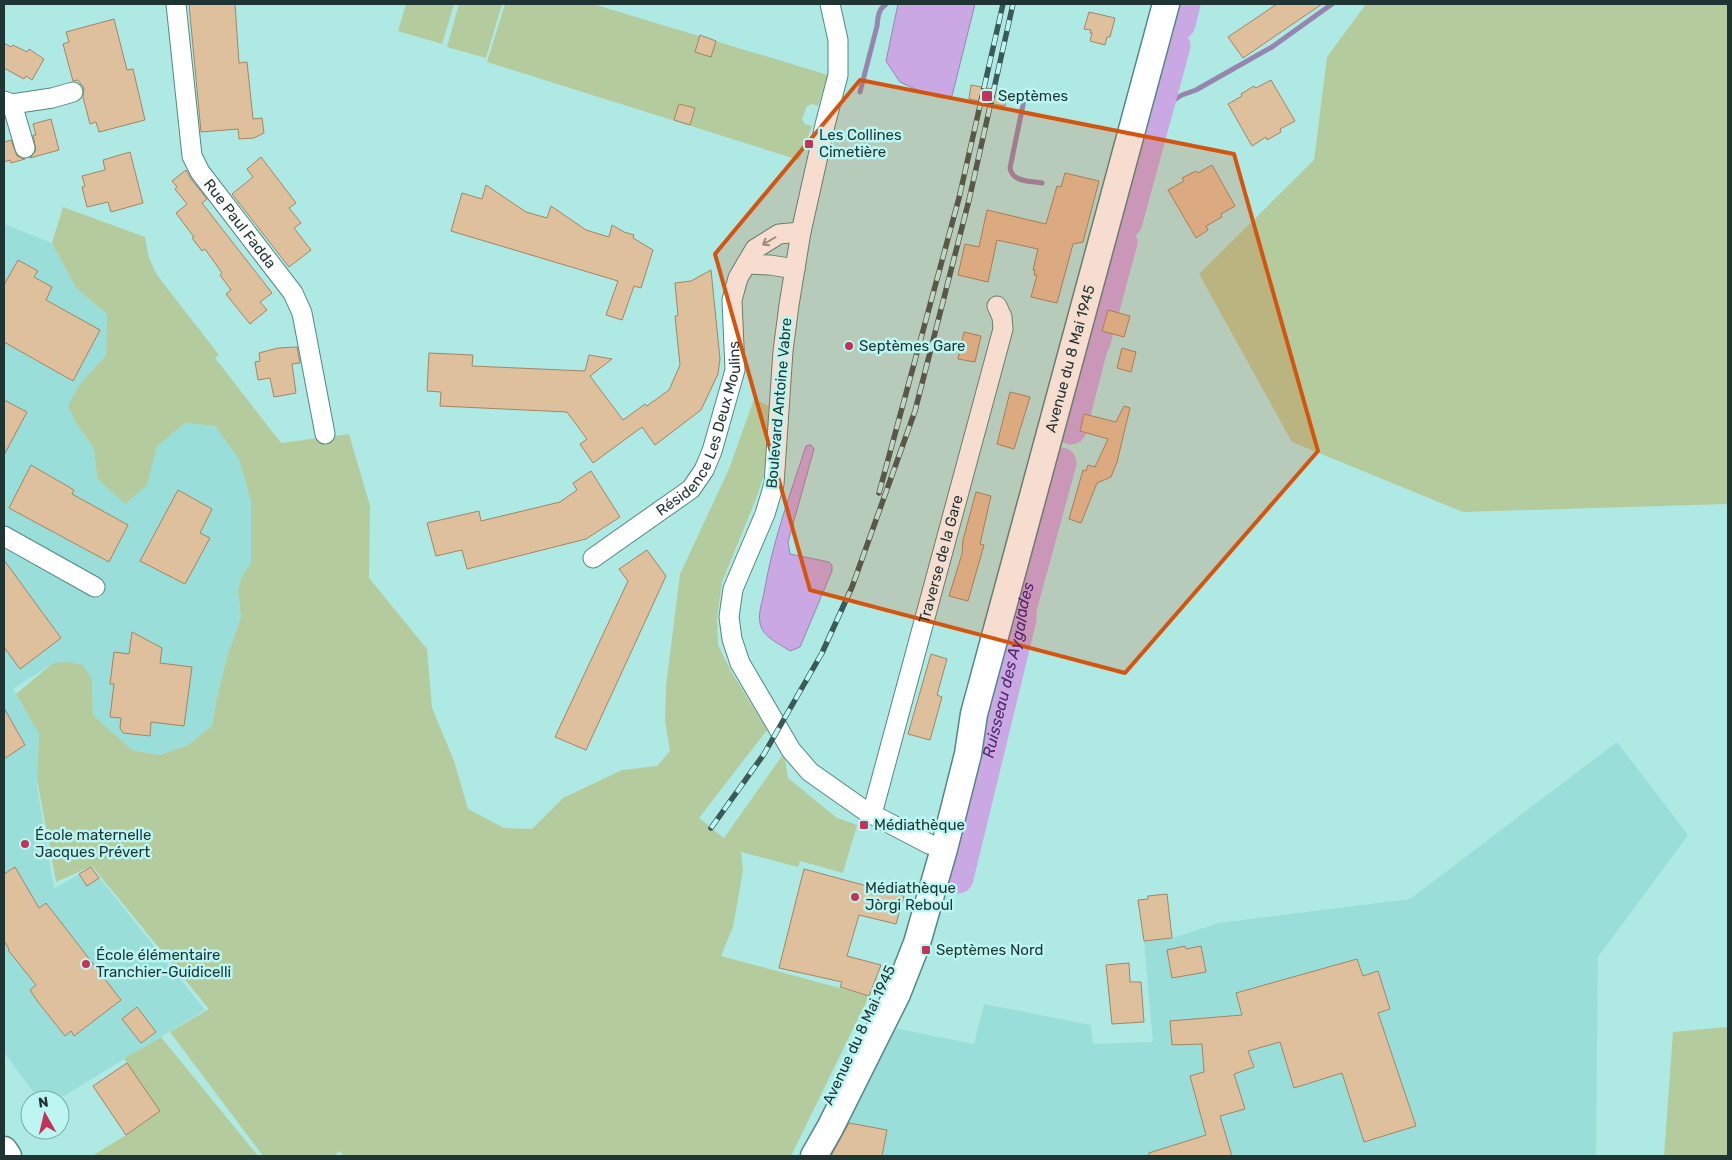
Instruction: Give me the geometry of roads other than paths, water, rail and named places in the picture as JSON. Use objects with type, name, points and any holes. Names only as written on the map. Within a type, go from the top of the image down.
[{"type":"main road","name":"Avenue du 8 Mai 1945","points":[[804,1156],[818,1121],[887,981],[968,754],[974,714],[1166,4]]},
{"type":"main road","name":"Avenue du 8 Mai 1945","points":[[814,1156],[897,994],[916,943],[936,846]]},
{"type":"main road","points":[[4,1150],[8,1156]]},
{"type":"street","name":"Boulevard Antoine Vabre","points":[[830,4],[838,40],[838,75],[801,232],[782,351],[774,484],[765,514],[733,589],[729,617],[732,639],[740,664],[791,750],[810,772],[872,814],[936,846]]},
{"type":"street","name":"Rue Paul Fadda","points":[[171,5],[192,156],[200,172],[293,293],[302,313],[325,434]]},
{"type":"street","points":[[26,148],[8,103],[52,98],[73,92]]},
{"type":"street","name":"Résidence Les Deux Moulins","points":[[593,558],[691,489],[704,470],[712,451],[735,370],[732,300],[738,278],[755,249],[780,234],[801,232]]},
{"type":"street","points":[[746,264],[795,269]]},
{"type":"street","name":"Traverse de la Gare","points":[[872,814],[1003,329],[1002,317],[997,306]]},
{"type":"street","points":[[4,536],[95,587]]},
{"type":"waterway","points":[[860,92],[879,14],[886,4]]},
{"type":"waterway","name":"Ruisseau des Aygalades","points":[[1180,24],[1185,4]]},
{"type":"waterway","points":[[1158,110],[1182,95],[1196,90],[1272,47],[1332,4]]},
{"type":"waterway","name":"Ruisseau des Aygalades","points":[[1127,222],[1175,46]]},
{"type":"waterway","points":[[1024,100],[1010,168],[1011,173],[1027,181],[1042,183]]},
{"type":"waterway","name":"Ruisseau des Aygalades","points":[[1095,342],[1122,242]]},
{"type":"waterway","name":"Ruisseau des Aygalades","points":[[1071,429],[1092,348]]},
{"type":"waterway","name":"Ruisseau des Aygalades","points":[[958,878],[1021,619],[1021,609],[1061,463]]},
{"type":"railway","points":[[879,493],[959,198],[1003,4]]},
{"type":"railway","points":[[711,828],[764,754],[822,653],[852,587],[915,411],[969,200],[1013,4]]},
{"type":"place","name":"Septèmes","points":[[987,96]]},
{"type":"place","name":"Les Collines Cimetière","points":[[809,144]]},
{"type":"place","name":"Septèmes Gare","points":[[849,346]]},
{"type":"place","name":"Médiathèque","points":[[864,825]]},
{"type":"place","name":"École maternelle Jacques Prévert","points":[[25,844]]},
{"type":"place","name":"Médiathèque Jòrgi Reboul","points":[[855,897]]},
{"type":"place","name":"Septèmes Nord","points":[[926,950]]},
{"type":"place","name":"École élémentaire Tranchier-Guidicelli","points":[[86,964]]}]
